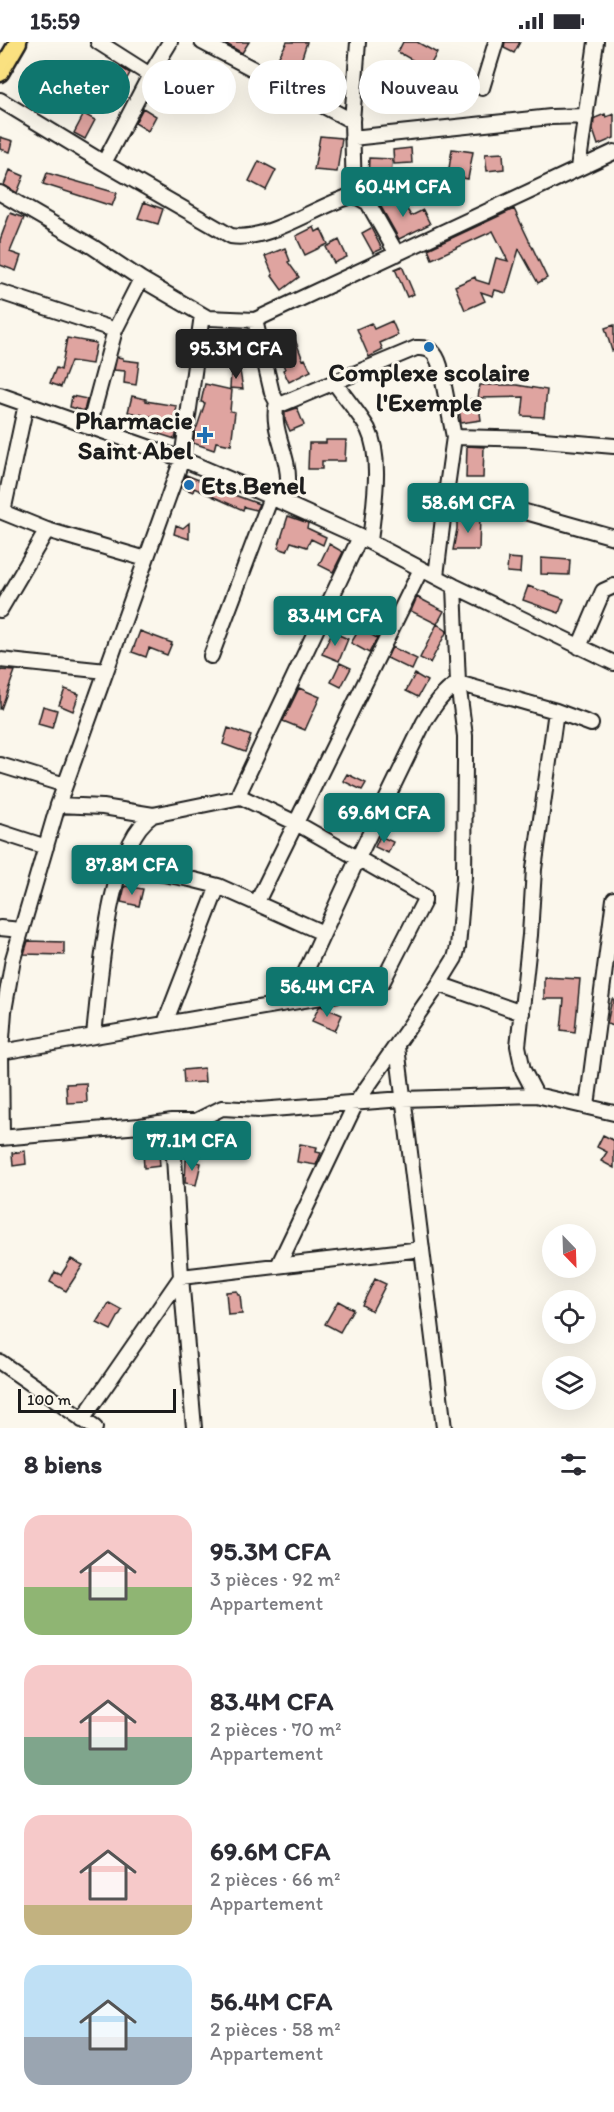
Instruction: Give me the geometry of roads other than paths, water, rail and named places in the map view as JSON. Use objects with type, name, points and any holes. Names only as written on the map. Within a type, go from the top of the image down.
[{"type":"main road","points":[[0,72],[18,42]]},
{"type":"street","points":[[98,42],[142,70]]},
{"type":"street","points":[[159,60],[170,42]]},
{"type":"street","points":[[202,42],[352,121]]},
{"type":"street","points":[[354,195],[352,121],[358,42]]},
{"type":"street","points":[[482,88],[496,42]]},
{"type":"street","points":[[578,168],[596,42]]},
{"type":"street","points":[[104,163],[142,90]]},
{"type":"street","points":[[0,100],[231,236],[248,237],[354,195],[368,202],[397,254]]},
{"type":"street","points":[[352,138],[551,117],[586,116]]},
{"type":"street","points":[[0,193],[208,318],[255,320],[614,152]]},
{"type":"street","points":[[89,427],[115,330],[141,279]]},
{"type":"street","points":[[0,292],[115,330]]},
{"type":"street","points":[[202,315],[182,459],[65,785],[13,959],[4,1011],[1,1052],[1,1138],[140,1126],[172,1121],[196,1121],[222,1108],[259,1110],[403,1099],[536,1095],[614,1113]]},
{"type":"street","points":[[255,320],[272,393],[277,402],[282,404],[416,348],[424,347],[437,356],[454,436],[436,576]]},
{"type":"street","points":[[241,797],[240,791],[365,539],[375,484],[372,441],[367,429],[335,383]]},
{"type":"street","points":[[0,395],[182,459],[276,499],[365,539],[454,586],[614,663]]},
{"type":"street","points":[[211,656],[276,499],[288,481],[274,411],[277,402]]},
{"type":"street","points":[[26,404],[1,512],[47,530],[146,559]]},
{"type":"street","points":[[454,436],[614,446]]},
{"type":"street","points":[[446,494],[469,496],[614,537]]},
{"type":"street","points":[[0,609],[47,530]]},
{"type":"street","points":[[257,902],[421,569]]},
{"type":"street","points":[[278,1266],[356,1103],[440,984],[455,958],[458,947],[464,877],[465,736],[458,683],[454,586]]},
{"type":"street","points":[[579,646],[603,591],[614,586]]},
{"type":"street","points":[[0,660],[106,671]]},
{"type":"street","points":[[292,1001],[424,722],[447,690],[458,683],[556,711],[591,724]]},
{"type":"street","points":[[536,1095],[523,1070],[518,1046],[534,869],[556,711]]},
{"type":"street","points":[[0,765],[65,785]]},
{"type":"street","points":[[1,1052],[368,989],[379,985],[424,901],[424,896],[296,823],[241,797],[153,815],[143,821],[138,830],[121,866],[113,892],[106,928],[94,1035]]},
{"type":"street","points":[[58,806],[103,807],[153,815]]},
{"type":"street","points":[[0,832],[46,847]]},
{"type":"street","points":[[121,866],[218,886],[323,933]]},
{"type":"street","points":[[165,1023],[218,886]]},
{"type":"street","points":[[588,1106],[614,898]]},
{"type":"street","points":[[0,928],[21,930]]},
{"type":"street","points":[[440,984],[522,1013]]},
{"type":"street","points":[[397,1047],[444,1428]]},
{"type":"street","points":[[194,1428],[181,1277],[174,1156],[196,1121]]},
{"type":"street","points":[[140,1126],[152,1132],[174,1156]]},
{"type":"street","points":[[82,1420],[181,1277],[422,1249]]},
{"type":"street","points":[[0,1362],[95,1428]]},
{"type":"place","name":"Complexe scolaire l'Exemple","points":[[429,347]]},
{"type":"place","name":"Pharmacie Saint Abel","points":[[205,435]]},
{"type":"place","name":"Ets Benel","points":[[189,485]]}]
